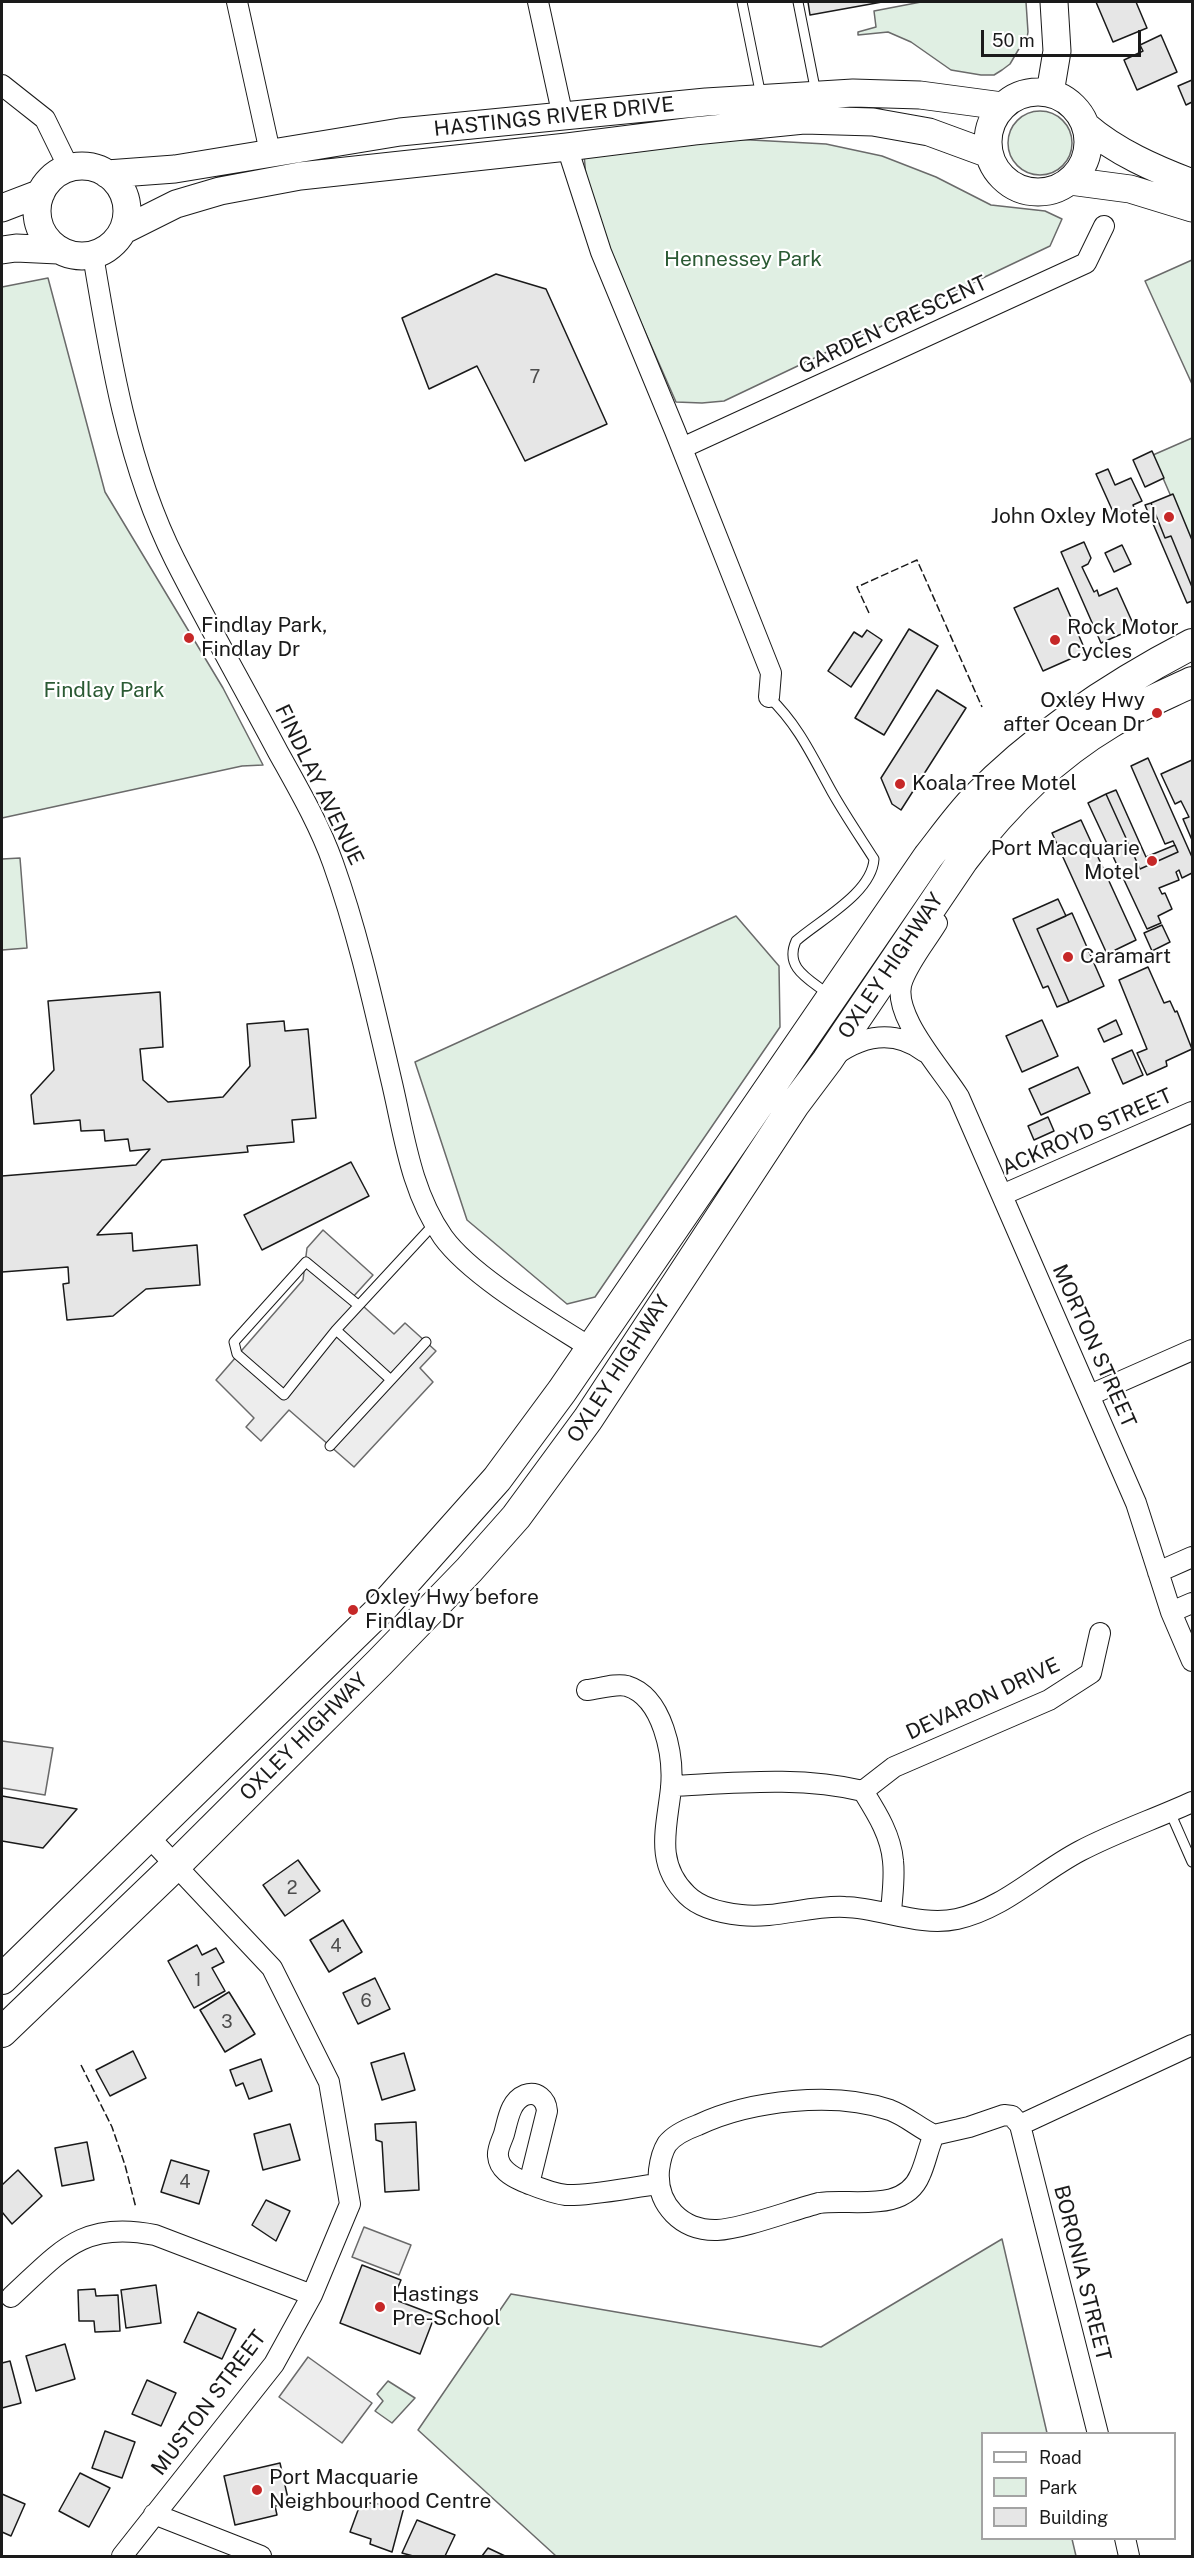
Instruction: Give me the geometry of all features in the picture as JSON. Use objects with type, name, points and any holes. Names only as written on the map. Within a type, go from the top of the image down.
[{"type":"main road","points":[[1050,93],[1057,51],[1054,2]]},
{"type":"main road","points":[[1033,91],[1050,93],[1066,99],[1078,111],[1086,126],[1088,150],[1078,172],[1070,181],[1043,192],[1029,191],[1003,178],[994,167],[989,154],[988,137],[992,120],[1002,106],[1016,96],[1033,91]]},
{"type":"main road","name":"HASTINGS RIVER DRIVE","points":[[108,174],[176,170],[400,132],[706,102],[854,93],[920,95],[1002,106]]},
{"type":"main road","name":"HASTINGS RIVER DRIVE","points":[[124,230],[176,204],[220,191],[300,176],[804,120],[873,122],[928,132],[989,154]]},
{"type":"main road","points":[[1086,126],[1120,150],[1164,173],[1192,183]]},
{"type":"main road","points":[[89,167],[108,174],[120,187],[126,199],[128,211],[124,230],[111,246],[93,255],[75,256],[58,249],[45,237],[38,220],[37,210],[41,193],[53,177],[69,168],[89,167]]},
{"type":"main road","points":[[1070,181],[1130,189],[1192,208]]},
{"type":"main road","points":[[2,208],[41,193]]},
{"type":"main road","points":[[2,250],[58,249]]},
{"type":"main road","name":"OXLEY HIGHWAY","points":[[2,1979],[384,1606],[462,1521],[514,1458],[928,857],[973,801],[1048,733],[1102,697],[1192,644]]},
{"type":"main road","name":"OXLEY HIGHWAY","points":[[2,2032],[176,1865],[469,1570],[551,1472],[794,1105],[827,1061],[984,832],[1011,803],[1051,768],[1109,724],[1192,682]]},
{"type":"main road","points":[[591,1348],[621,1367]]},
{"type":"street","points":[[237,2],[270,153]]},
{"type":"street","points":[[538,2],[563,117]]},
{"type":"street","points":[[2,85],[45,119],[69,168]]},
{"type":"street","points":[[567,147],[601,252],[771,673],[769,696]]},
{"type":"street","name":"GARDEN CRESCENT","points":[[682,448],[1086,263],[1104,226]]},
{"type":"street","name":"FINDLAY AVENUE","points":[[93,255],[111,355],[133,446],[148,493],[174,557],[305,801],[331,857],[360,946],[408,1159],[423,1201],[435,1223],[459,1254],[487,1278],[591,1348]]},
{"type":"street","name":"MORTON STREET","points":[[942,892],[944,912],[902,980],[900,993],[903,1010],[913,1030],[958,1097],[1002,1195],[1136,1503],[1171,1612],[1192,1661]]},
{"type":"street","name":"MORTON STREET","points":[[827,1061],[842,1050],[865,1040],[890,1036],[911,1041],[934,1059]]},
{"type":"street","name":"ACKROYD STREET","points":[[1002,1195],[1192,1112]]},
{"type":"street","points":[[1090,1395],[1192,1350]]},
{"type":"street","points":[[1158,1572],[1192,1557]]},
{"type":"street","points":[[1171,1612],[1192,1603]]},
{"type":"street","name":"DEVARON DRIVE","points":[[863,1791],[894,1767],[1049,1700],[1091,1673],[1100,1633]]},
{"type":"street","points":[[586,1690],[625,1685],[642,1694],[662,1724],[668,1747],[671,1786],[664,1830],[669,1869],[687,1896],[701,1905],[743,1915],[846,1906],[937,1922],[957,1919],[1012,1897],[1082,1850],[1192,1803]]},
{"type":"street","points":[[671,1786],[784,1781],[836,1785],[863,1791],[884,1828],[890,1844],[893,1861],[891,1913]]},
{"type":"street","name":"MUSTON STREET","points":[[122,2556],[274,2364],[312,2295],[350,2204],[329,2082],[272,1968],[148,1836]]},
{"type":"street","points":[[934,2135],[920,2177],[910,2189],[896,2198],[878,2203],[836,2200],[718,2230],[691,2226],[673,2215],[663,2201],[658,2184],[660,2160],[668,2144],[682,2132],[712,2118],[767,2104],[819,2101],[857,2103],[891,2110],[934,2135],[969,2127],[1004,2115],[1012,2116],[1020,2125],[1192,2045]]},
{"type":"street","name":"BORONIA STREET","points":[[1020,2125],[1098,2432]]},
{"type":"street","points":[[529,2184],[547,2191],[568,2195],[658,2184]]},
{"type":"street","points":[[11,2297],[72,2243],[92,2234],[131,2230],[155,2235],[312,2295]]},
{"type":"street","points":[[154,2514],[261,2556]]},
{"type":"street","points":[[1125,2540],[1129,2556]]},
{"type":"lane","points":[[742,2],[761,99]]},
{"type":"lane","points":[[798,2],[816,96]]},
{"type":"lane","points":[[769,696],[801,734],[833,795],[874,859],[867,881],[856,894],[796,941],[791,952],[793,963],[801,972],[832,997]]},
{"type":"lane","points":[[358,1305],[306,1262],[234,1342],[237,1354],[284,1395],[336,1330],[435,1223]]},
{"type":"lane","points":[[336,1330],[391,1380]]},
{"type":"lane","points":[[330,1446],[426,1342]]},
{"type":"lane","points":[[1170,1812],[1192,1862]]},
{"type":"green space","points":[[921,2],[1026,2],[1028,32],[1026,44],[1020,47],[1010,64],[1002,70],[994,75],[981,75],[951,70],[911,42],[888,32],[858,35],[858,32],[876,27],[874,11]]},
{"type":"green space","points":[[1040,111],[1052,113],[1063,120],[1070,131],[1072,143],[1070,155],[1063,166],[1052,173],[1040,175],[1028,173],[1017,166],[1010,155],[1008,143],[1010,131],[1017,120],[1028,113]]},
{"type":"green space","name":"Hennessey Park","points":[[733,139],[826,144],[882,156],[936,177],[991,205],[1045,211],[1062,219],[1050,246],[724,401],[676,402],[602,234],[587,191],[583,141]]},
{"type":"green space","points":[[1192,260],[1192,384],[1145,281]]},
{"type":"green space","name":"Findlay Park","points":[[48,278],[105,492],[223,688],[263,765],[242,766],[2,818],[2,287]]},
{"type":"green space","points":[[1192,438],[1192,545],[1153,455]]},
{"type":"green space","points":[[20,858],[27,948],[2,950],[2,859]]},
{"type":"green space","points":[[736,916],[779,966],[780,1027],[595,1297],[567,1304],[467,1220],[415,1062]]},
{"type":"green space","points":[[1002,2239],[1047,2432],[981,2432],[981,2540],[1072,2540],[1076,2556],[556,2556],[418,2430],[511,2294],[821,2347]]},
{"type":"green space","points":[[388,2381],[415,2398],[392,2423],[375,2411],[383,2401],[377,2394]]},
{"type":"shaded area","points":[[323,1230],[373,1275],[353,1297],[394,1334],[405,1323],[436,1351],[420,1368],[433,1382],[354,1467],[289,1410],[261,1441],[246,1427],[254,1418],[216,1380],[303,1280],[307,1248]]},
{"type":"shaded area","points":[[2,1741],[53,1748],[45,1795],[2,1788]]},
{"type":"shaded area","points":[[364,2227],[411,2245],[399,2275],[352,2257]]},
{"type":"shaded area","points":[[308,2357],[372,2403],[342,2443],[279,2397]]},
{"type":"building","points":[[808,2],[882,2],[810,15]]},
{"type":"building","points":[[1096,2],[1136,2],[1147,28],[1113,42]]},
{"type":"building","points":[[1161,35],[1177,72],[1137,90],[1124,60],[1143,51],[1140,45]]},
{"type":"building","points":[[1192,80],[1192,102],[1186,105],[1178,86]]},
{"type":"building","points":[[496,274],[546,289],[607,424],[525,461],[477,366],[429,389],[402,318]]},
{"type":"building","points":[[1152,451],[1164,478],[1145,487],[1133,460]]},
{"type":"building","points":[[1108,469],[1115,485],[1131,478],[1142,501],[1133,505],[1135,510],[1122,516],[1119,511],[1114,514],[1096,474]]},
{"type":"building","points":[[1173,494],[1192,540],[1192,587],[1171,536],[1165,538],[1151,503]]},
{"type":"building","points":[[1151,503],[1165,538],[1171,536],[1192,587],[1192,601],[1187,603],[1145,505]]},
{"type":"building","points":[[1084,542],[1091,558],[1088,564],[1082,567],[1094,592],[1097,590],[1099,596],[1117,588],[1135,628],[1101,643],[1061,552]]},
{"type":"building","points":[[1122,545],[1131,564],[1114,572],[1105,553]]},
{"type":"building","points":[[1058,588],[1086,652],[1043,671],[1014,608]]},
{"type":"building","points":[[909,629],[938,646],[884,735],[855,718]]},
{"type":"building","points":[[867,630],[882,640],[851,687],[828,671],[854,632],[862,637]]},
{"type":"building","points":[[937,690],[966,708],[901,810],[892,804],[881,778]]},
{"type":"building","points":[[1148,758],[1192,857],[1192,873],[1182,878],[1179,870],[1176,872],[1179,880],[1159,888],[1162,894],[1165,893],[1172,909],[1158,916],[1161,923],[1147,929],[1088,803],[1106,794],[1140,869],[1178,852],[1173,841],[1165,844],[1131,766]]},
{"type":"building","points":[[1192,760],[1192,840],[1183,819],[1189,817],[1181,801],[1175,804],[1161,774]]},
{"type":"building","points":[[1116,790],[1146,857],[1175,845],[1178,852],[1140,869],[1106,794]]},
{"type":"building","points":[[1081,820],[1136,940],[1107,954],[1052,833]]},
{"type":"building","points":[[1058,899],[1066,916],[1037,929],[1069,1002],[1057,1007],[1048,986],[1043,988],[1013,919]]},
{"type":"building","points":[[1072,913],[1104,986],[1069,1002],[1037,929]]},
{"type":"building","points":[[1162,925],[1170,942],[1152,951],[1144,933]]},
{"type":"building","points":[[1148,967],[1164,1003],[1170,1001],[1175,1012],[1177,1011],[1192,1049],[1166,1061],[1167,1066],[1147,1075],[1137,1053],[1147,1049],[1119,980]]},
{"type":"building","points":[[160,992],[163,1047],[140,1049],[143,1080],[168,1102],[223,1097],[250,1066],[247,1024],[284,1021],[285,1031],[308,1029],[316,1118],[292,1120],[294,1142],[247,1146],[248,1152],[162,1160],[97,1235],[132,1233],[133,1251],[197,1245],[200,1285],[146,1289],[113,1316],[67,1320],[63,1284],[69,1283],[68,1267],[2,1272],[2,1176],[136,1165],[150,1149],[130,1151],[128,1139],[105,1141],[104,1130],[81,1131],[80,1120],[34,1124],[31,1095],[54,1070],[48,1001]]},
{"type":"building","points":[[1042,1020],[1058,1056],[1022,1072],[1006,1036]]},
{"type":"building","points":[[1116,1020],[1122,1034],[1104,1042],[1098,1029]]},
{"type":"building","points":[[1132,1050],[1143,1075],[1123,1084],[1112,1059]]},
{"type":"building","points":[[1078,1067],[1090,1093],[1041,1115],[1029,1089]]},
{"type":"building","points":[[1048,1117],[1054,1131],[1034,1140],[1028,1126]]},
{"type":"building","points":[[351,1162],[369,1196],[262,1250],[244,1215]]},
{"type":"building","points":[[2,1796],[77,1809],[43,1848],[2,1841]]},
{"type":"building","points":[[298,1860],[320,1891],[285,1916],[263,1885]]},
{"type":"building","points":[[343,1920],[362,1952],[329,1972],[310,1940]]},
{"type":"building","points":[[197,1945],[202,1955],[216,1948],[224,1962],[212,1968],[225,1991],[194,2008],[168,1961]]},
{"type":"building","points":[[375,1978],[390,2009],[358,2024],[343,1993]]},
{"type":"building","points":[[229,1992],[255,2034],[225,2052],[200,2010]]},
{"type":"building","points":[[133,2051],[146,2078],[110,2096],[96,2070]]},
{"type":"building","points":[[404,2053],[415,2090],[382,2100],[371,2063]]},
{"type":"building","points":[[261,2059],[272,2091],[249,2099],[243,2083],[236,2086],[230,2070]]},
{"type":"building","points":[[416,2122],[419,2190],[385,2192],[382,2142],[376,2140],[375,2124]]},
{"type":"building","points":[[290,2124],[300,2160],[263,2170],[254,2134]]},
{"type":"building","points":[[87,2142],[94,2180],[62,2186],[55,2148]]},
{"type":"building","points":[[171,2160],[209,2171],[199,2204],[161,2192]]},
{"type":"building","points":[[18,2170],[42,2196],[12,2224],[2,2212],[2,2185]]},
{"type":"building","points":[[266,2200],[290,2211],[276,2241],[252,2225]]},
{"type":"building","name":"Hastings Pre-School","points":[[362,2265],[401,2280],[393,2299],[435,2315],[420,2354],[340,2323]]},
{"type":"building","points":[[156,2285],[161,2323],[126,2328],[121,2290]]},
{"type":"building","points":[[95,2289],[96,2296],[118,2295],[120,2331],[95,2332],[94,2321],[79,2321],[78,2290]]},
{"type":"building","points":[[198,2312],[236,2329],[222,2359],[184,2342]]},
{"type":"building","points":[[65,2344],[75,2379],[36,2391],[26,2356]]},
{"type":"building","points":[[10,2361],[21,2403],[2,2408],[2,2363]]},
{"type":"building","points":[[147,2380],[176,2393],[161,2426],[132,2414]]},
{"type":"building","points":[[105,2431],[135,2442],[122,2478],[92,2468]]},
{"type":"building","name":"Port Macquarie Neighbourhood Centre","points":[[280,2463],[289,2503],[275,2506],[277,2515],[235,2525],[224,2476]]},
{"type":"building","points":[[80,2473],[110,2488],[89,2527],[59,2511]]},
{"type":"building","points":[[2,2494],[25,2504],[11,2536],[2,2532]]},
{"type":"building","points":[[361,2502],[404,2507],[392,2552],[370,2544],[371,2539],[350,2532]]},
{"type":"building","points":[[417,2520],[455,2535],[445,2556],[413,2556],[402,2553]]},
{"type":"building","points":[[488,2548],[505,2556],[482,2556]]},
{"type":"fence","points":[[869,613],[857,587],[917,560],[982,707]]},
{"type":"fence","points":[[81,2065],[112,2127],[136,2208]]},
{"type":"place","name":"John Oxley Motel","points":[[1169,517]]},
{"type":"place","name":"Findlay Park, Findlay Dr","points":[[189,638]]},
{"type":"place","name":"Rock Motor Cycles","points":[[1055,640]]},
{"type":"place","name":"Oxley Hwy after Ocean Dr","points":[[1157,713]]},
{"type":"place","name":"Koala Tree Motel","points":[[900,784]]},
{"type":"place","name":"Port Macquarie Motel","points":[[1152,861]]},
{"type":"place","name":"Caramart","points":[[1068,957]]},
{"type":"place","name":"Oxley Hwy before Findlay Dr","points":[[353,1610]]},
{"type":"place","name":"Hastings Pre-School","points":[[380,2307]]},
{"type":"place","name":"Port Macquarie Neighbourhood Centre","points":[[257,2490]]}]
